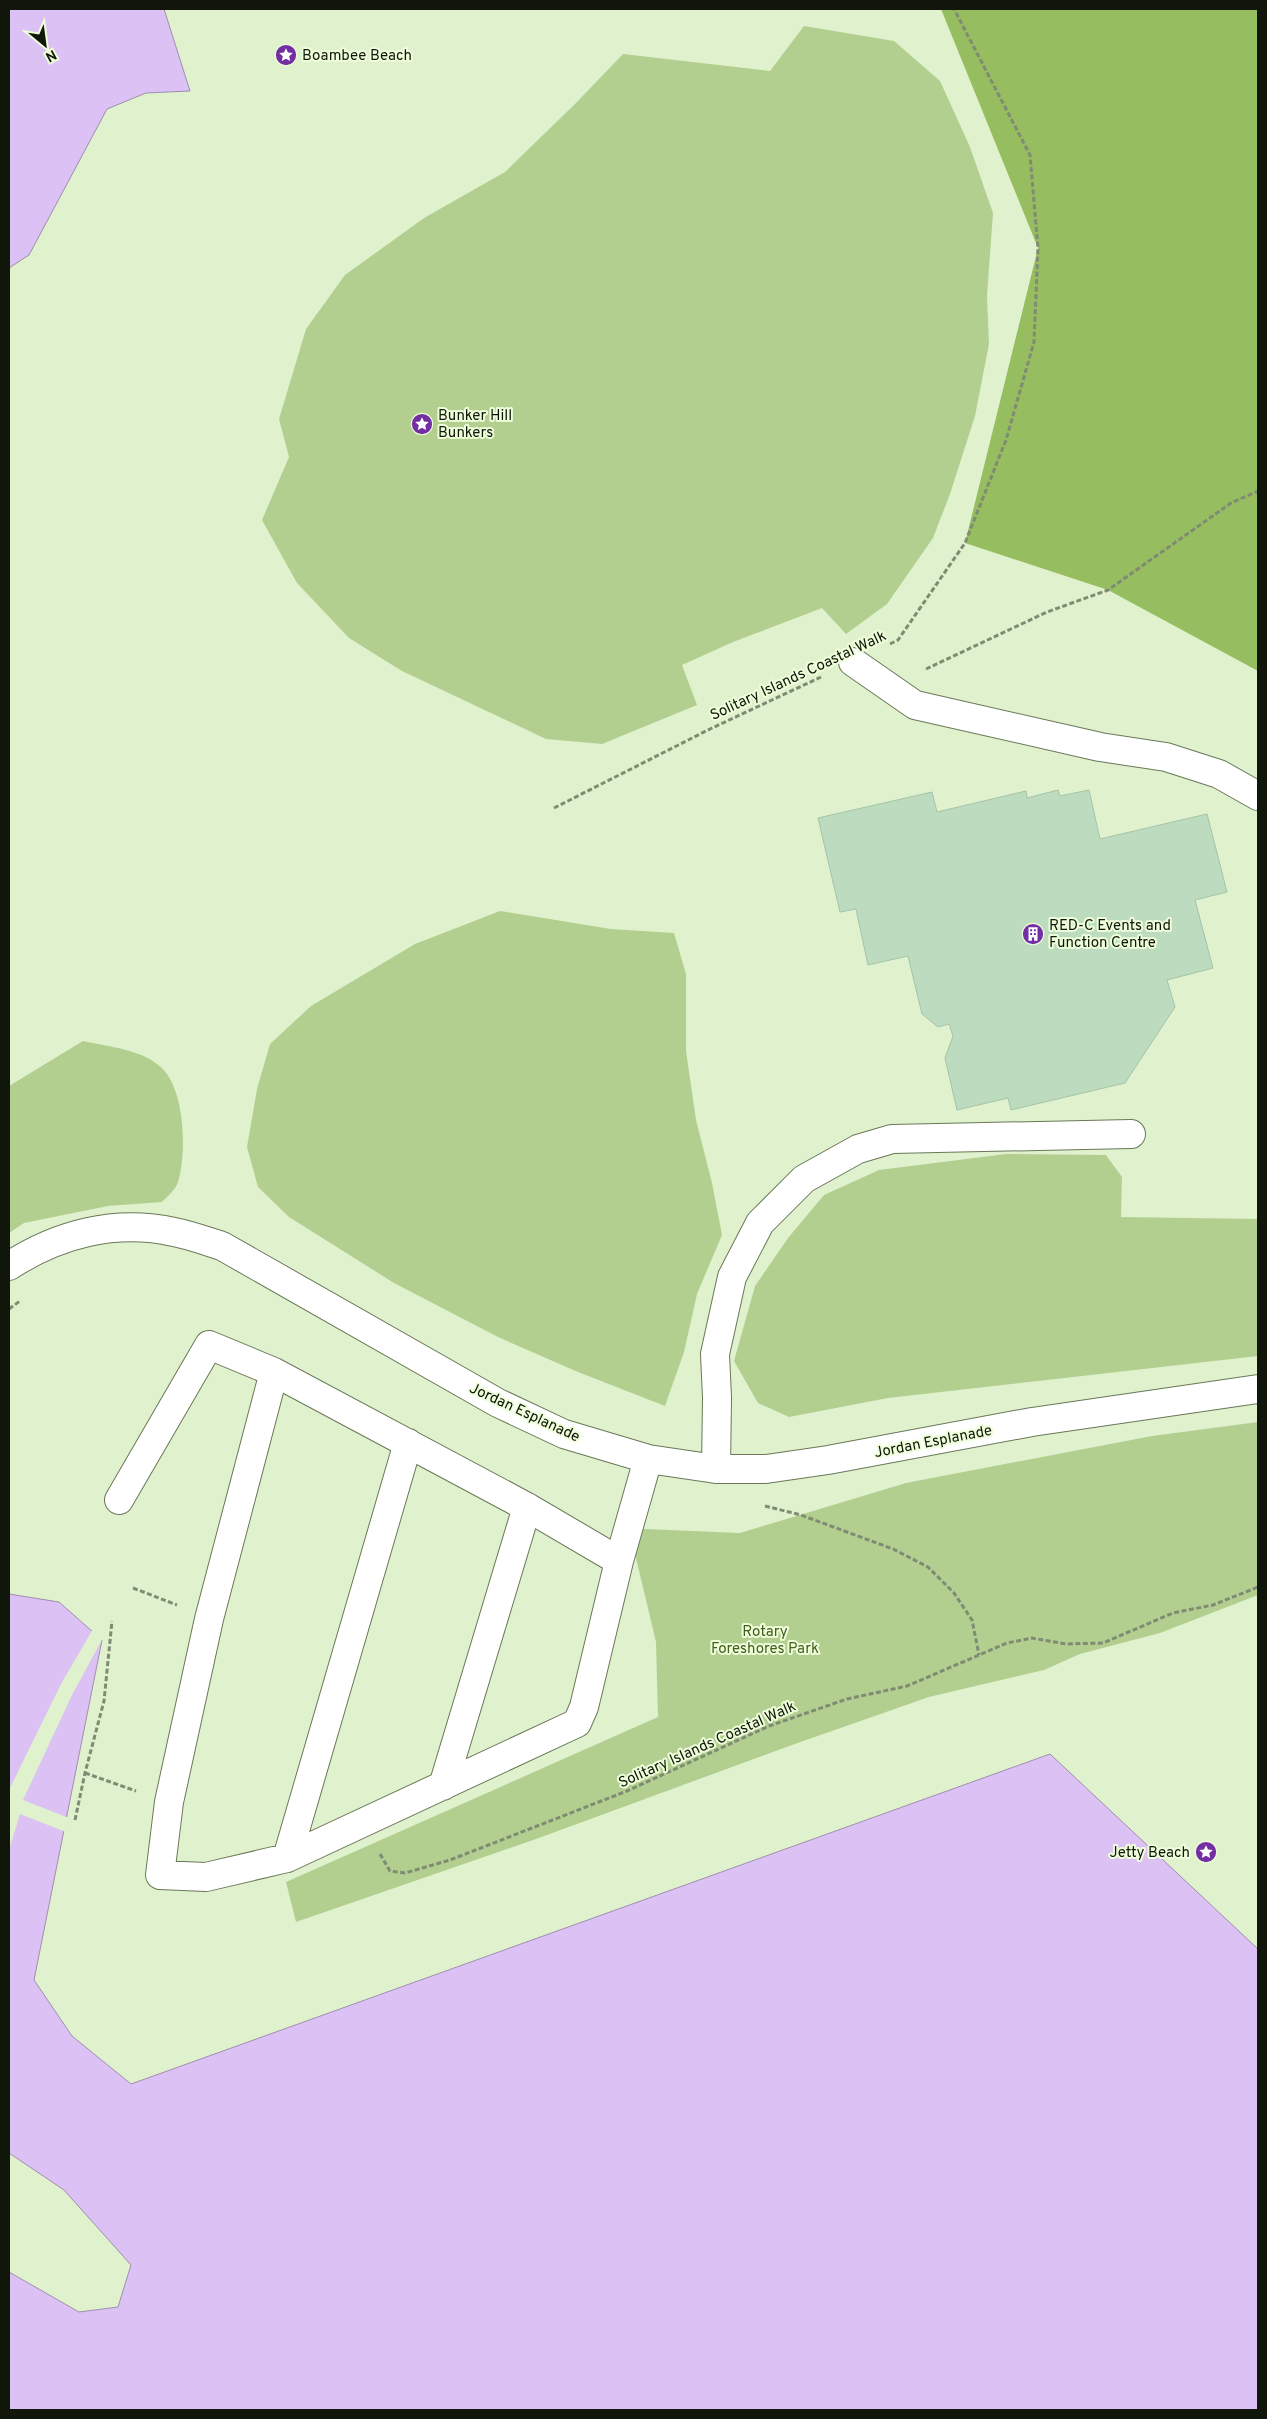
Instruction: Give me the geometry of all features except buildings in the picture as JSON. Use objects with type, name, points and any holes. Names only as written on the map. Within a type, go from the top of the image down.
[{"type":"street","points":[[853,662],[915,705],[1100,747],[1166,757],[1219,774],[1258,796]]},
{"type":"street","points":[[716,1469],[717,1398],[715,1354],[732,1278],[760,1223],[804,1179],[858,1149],[892,1139],[1131,1134]]},
{"type":"street","name":"Jordan Esplanade","points":[[9,1266],[52,1242],[76,1234],[125,1227],[174,1232],[222,1246],[498,1403],[564,1434],[648,1459],[716,1469],[766,1469],[820,1462],[1032,1422],[1258,1389]]},
{"type":"street","points":[[119,1500],[209,1345],[274,1372],[527,1507],[619,1561]]},
{"type":"street","points":[[274,1372],[209,1619],[168,1802],[160,1875],[206,1877],[287,1858],[577,1723],[584,1707],[619,1561],[648,1459]]},
{"type":"street","points":[[287,1858],[408,1443]]},
{"type":"street","points":[[443,1786],[527,1507]]},
{"type":"path","name":"Solitary Islands Coastal Walk","points":[[554,808],[710,728],[898,640],[965,543],[1006,440],[1034,342],[1038,248],[1030,155],[954,9]]},
{"type":"path","points":[[889,686],[1047,612],[1108,590],[1231,503],[1258,491]]},
{"type":"path","name":"Solitary Islands Coastal Walk","points":[[362,1824],[390,1871],[405,1873],[450,1860],[627,1792],[769,1726],[847,1699],[907,1686],[1007,1643],[1032,1638],[1066,1644],[1103,1643],[1173,1613],[1213,1605],[1258,1587]]},
{"type":"path","points":[[133,1588],[178,1605]]},
{"type":"path","points":[[75,1820],[104,1700],[112,1621]]},
{"type":"path","points":[[85,1773],[127,1788]]},
{"type":"green space","points":[[941,9],[1258,9],[1258,671],[1108,590],[965,543],[1038,248]]},
{"type":"green space","points":[[804,26],[894,41],[940,81],[970,147],[993,213],[987,296],[989,344],[975,416],[950,494],[933,538],[887,604],[846,634],[822,608],[733,642],[682,665],[697,705],[602,744],[546,739],[402,671],[349,638],[297,583],[262,520],[289,457],[279,419],[306,329],[345,275],[424,218],[505,172],[623,54],[770,71]]},
{"type":"green space","points":[[500,911],[611,929],[674,933],[686,974],[686,1051],[696,1120],[712,1183],[722,1235],[697,1294],[684,1352],[665,1406],[578,1372],[498,1337],[394,1283],[289,1217],[258,1187],[247,1147],[257,1089],[270,1044],[311,1006],[415,944]]},
{"type":"green space","points":[[83,1041],[125,1050],[145,1057],[162,1068],[170,1078],[180,1106],[182,1122],[183,1155],[177,1185],[162,1202],[108,1206],[24,1223],[9,1233],[9,1086]]},
{"type":"green space","points":[[1006,1154],[1106,1155],[1122,1177],[1121,1217],[1258,1219],[1258,1356],[888,1398],[789,1417],[758,1403],[734,1361],[755,1286],[788,1238],[824,1195],[879,1170]]},
{"type":"green space","name":"Rotary Foreshores Park","points":[[1258,1422],[1258,1595],[1160,1633],[1080,1654],[1044,1670],[929,1697],[536,1839],[296,1922],[286,1882],[658,1717],[656,1642],[635,1554],[623,1528],[740,1533],[906,1483],[1152,1436]]},
{"type":"shaded area","points":[[9,9],[164,9],[190,91],[146,93],[107,109],[29,255],[9,268]]},
{"type":"shaded area","points":[[9,1594],[59,1602],[102,1640],[34,1980],[72,2036],[131,2084],[1050,1754],[1258,1949],[1258,2410],[9,2410],[9,2272],[79,2312],[118,2307],[131,2265],[64,2190],[9,2153]]},
{"type":"pier","points":[[93,1629],[103,1638],[73,1693],[23,1800],[69,1818],[66,1832],[20,1814],[9,1850],[9,1790],[61,1684]]},
{"type":"place","name":"Boambee Beach","points":[[286,55]]},
{"type":"place","name":"Bunker Hill Bunkers","points":[[422,424]]},
{"type":"place","name":"RED-C Events and Function Centre","points":[[1033,934]]},
{"type":"place","name":"Jetty Beach","points":[[1206,1852]]}]
